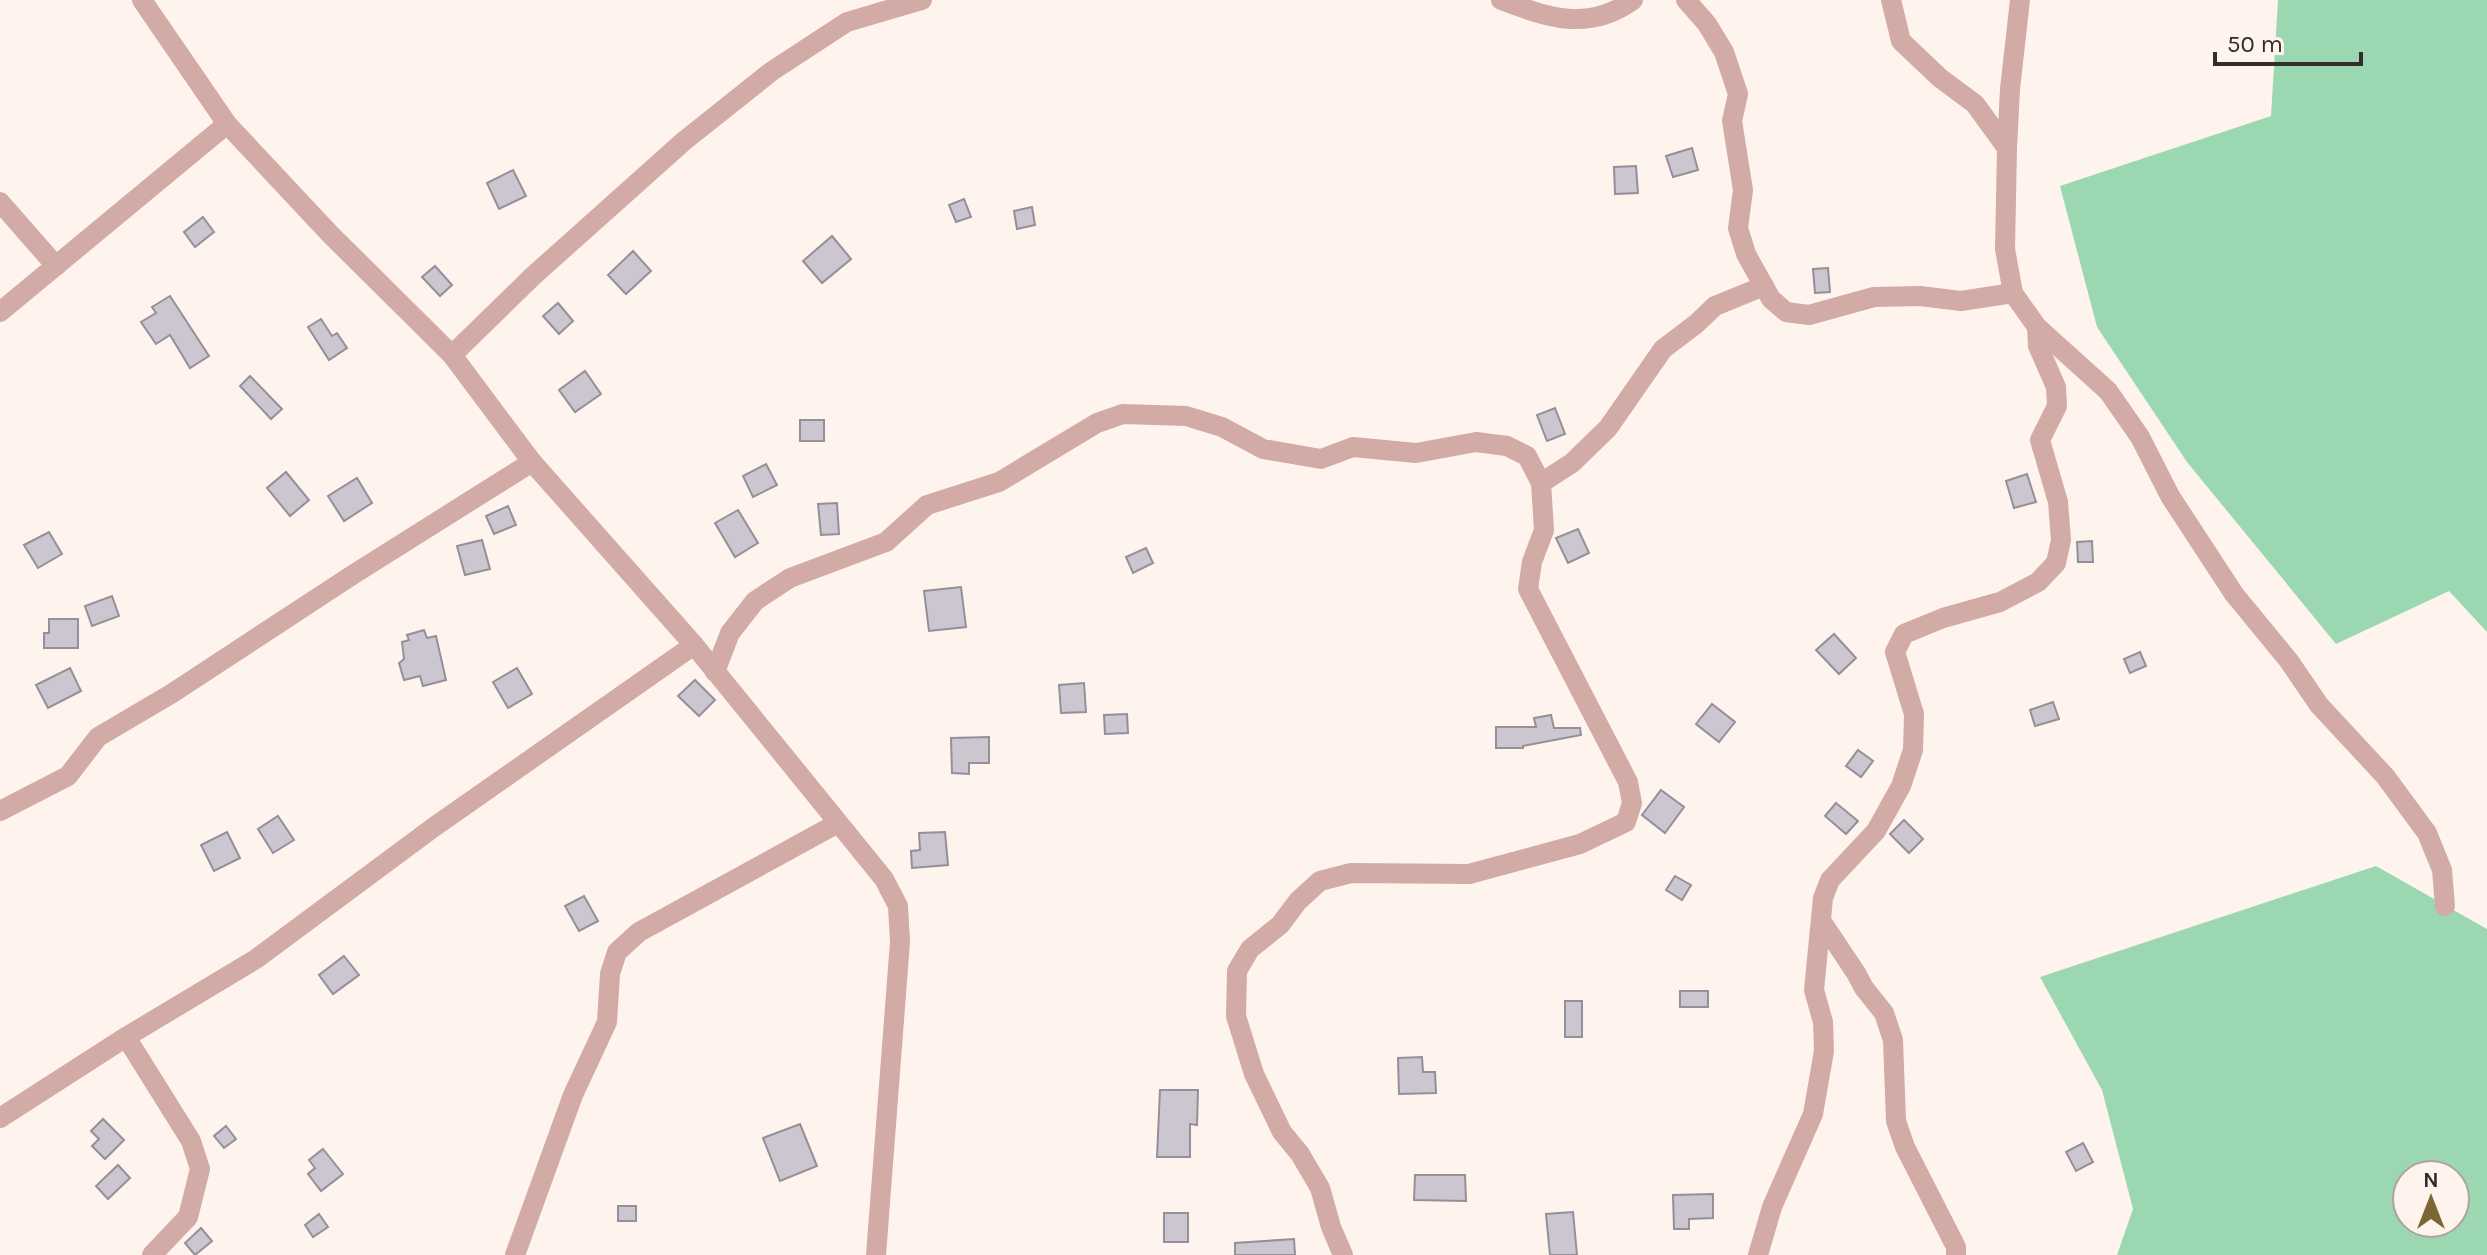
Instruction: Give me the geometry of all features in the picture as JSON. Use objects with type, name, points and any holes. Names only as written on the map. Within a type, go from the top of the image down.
[{"type":"street","points":[[142,0],[227,124],[330,234],[452,355],[532,462],[694,645],[884,879],[898,906],[900,942],[876,1255]]},
{"type":"street","points":[[452,355],[533,276],[684,141],[772,71],[847,22],[922,0]]},
{"type":"street","points":[[1501,0],[1565,21],[1596,19],[1633,0]]},
{"type":"street","points":[[1686,0],[1707,24],[1724,52],[1738,94],[1732,121],[1743,190],[1738,228],[1746,254],[1771,299],[1786,312],[1809,315],[1874,297],[1920,296],[1961,301],[2013,293]]},
{"type":"street","points":[[1891,0],[1901,41],[1940,78],[1975,104],[2007,148]]},
{"type":"street","points":[[2020,0],[2007,148],[2005,249],[2013,293],[2037,327],[2108,391],[2140,437],[2170,496],[2234,594],[2289,661],[2319,705],[2385,776],[2427,833],[2442,870],[2445,906]]},
{"type":"street","points":[[0,312],[227,124]]},
{"type":"street","points":[[0,202],[56,266]]},
{"type":"street","points":[[1541,483],[1572,463],[1608,428],[1663,349],[1715,306],[1764,286]]},
{"type":"street","points":[[1758,1255],[1772,1207],[1813,1114],[1824,1051],[1823,1022],[1814,990],[1823,898],[1830,880],[1876,831],[1901,786],[1913,750],[1914,714],[1895,652],[1904,634],[1943,618],[2000,602],[2038,582],[2056,563],[2061,540],[2058,502],[2040,440],[2057,406],[2056,387],[2038,346],[2037,327]]},
{"type":"street","points":[[715,672],[730,633],[755,601],[790,578],[886,542],[927,505],[999,482],[1097,423],[1123,414],[1186,416],[1222,427],[1263,449],[1321,459],[1353,447],[1416,453],[1476,442],[1507,446],[1527,456],[1541,483],[1544,530],[1532,562],[1528,589],[1628,782],[1632,803],[1626,822],[1580,844],[1469,874],[1351,873],[1320,881],[1298,901],[1280,925],[1250,949],[1237,971],[1236,1016],[1254,1074],[1282,1132],[1300,1154],[1320,1188],[1343,1255]]},
{"type":"street","points":[[0,811],[68,776],[98,737],[171,694],[532,462]]},
{"type":"street","points":[[0,1118],[256,959],[434,827],[694,645]]},
{"type":"street","points":[[515,1255],[573,1095],[607,1022],[610,974],[617,952],[639,932],[838,823]]},
{"type":"street","points":[[1822,922],[1864,988],[1884,1013],[1893,1040],[1896,1121],[1905,1147],[1956,1247],[1956,1255]]},
{"type":"street","points":[[126,1037],[191,1141],[200,1169],[188,1217],[152,1255]]},
{"type":"green space","points":[[2278,0],[2487,0],[2487,632],[2449,591],[2336,644],[2187,462],[2097,327],[2060,186],[2271,116]]},
{"type":"green space","points":[[2376,866],[2487,929],[2487,1255],[2117,1255],[2133,1209],[2102,1090],[2040,977]]},
{"type":"building","points":[[1692,148],[1698,170],[1673,177],[1666,156]]},
{"type":"building","points":[[1636,166],[1638,193],[1615,194],[1614,167]]},
{"type":"building","points":[[513,170],[526,196],[499,209],[487,183]]},
{"type":"building","points":[[964,199],[971,217],[956,222],[949,205]]},
{"type":"building","points":[[1032,207],[1035,225],[1017,229],[1014,211]]},
{"type":"building","points":[[203,217],[214,232],[195,247],[184,232]]},
{"type":"building","points":[[832,236],[851,259],[822,283],[803,261]]},
{"type":"building","points":[[633,251],[651,271],[626,294],[608,275]]},
{"type":"building","points":[[435,266],[452,285],[440,296],[422,277]]},
{"type":"building","points":[[1828,268],[1830,292],[1815,293],[1813,269]]},
{"type":"building","points":[[170,296],[209,356],[190,368],[170,335],[156,344],[141,322],[156,313],[152,307]]},
{"type":"building","points":[[558,303],[573,321],[559,334],[543,316]]},
{"type":"building","points":[[321,319],[332,336],[337,333],[347,348],[329,360],[308,327]]},
{"type":"building","points":[[585,371],[601,394],[575,412],[559,390]]},
{"type":"building","points":[[250,376],[282,409],[271,419],[240,386]]},
{"type":"building","points":[[1555,408],[1565,434],[1547,441],[1537,415]]},
{"type":"building","points":[[800,420],[824,420],[824,441],[800,441]]},
{"type":"building","points":[[766,464],[777,485],[753,497],[743,476]]},
{"type":"building","points":[[286,472],[309,500],[290,516],[267,488]]},
{"type":"building","points":[[2027,474],[2036,502],[2014,508],[2006,481]]},
{"type":"building","points":[[357,478],[372,503],[344,521],[328,496]]},
{"type":"building","points":[[837,503],[839,534],[821,535],[818,504]]},
{"type":"building","points":[[508,506],[516,525],[494,534],[486,516]]},
{"type":"building","points":[[738,510],[758,543],[735,557],[715,523]]},
{"type":"building","points":[[1578,529],[1589,553],[1568,563],[1556,538]]},
{"type":"building","points":[[49,532],[62,554],[38,568],[24,545]]},
{"type":"building","points":[[482,540],[490,569],[465,575],[457,546]]},
{"type":"building","points":[[2092,541],[2093,562],[2078,562],[2077,542]]},
{"type":"building","points":[[1146,548],[1153,563],[1133,573],[1126,557]]},
{"type":"building","points":[[961,587],[966,627],[929,631],[924,591]]},
{"type":"building","points":[[112,596],[119,616],[92,626],[85,606]]},
{"type":"building","points":[[49,619],[78,619],[78,648],[44,648],[44,633],[49,633]]},
{"type":"building","points":[[424,630],[427,638],[436,636],[446,680],[423,686],[420,676],[404,680],[399,663],[404,659],[402,642],[409,640],[407,635]]},
{"type":"building","points":[[1834,634],[1856,658],[1839,674],[1816,650]]},
{"type":"building","points":[[2140,652],[2146,666],[2130,673],[2124,659]]},
{"type":"building","points":[[70,668],[81,691],[48,708],[36,685]]},
{"type":"building","points":[[517,668],[532,694],[508,708],[493,682]]},
{"type":"building","points":[[695,680],[715,700],[699,716],[678,696]]},
{"type":"building","points":[[1084,683],[1086,712],[1061,713],[1059,685]]},
{"type":"building","points":[[2053,702],[2059,719],[2035,726],[2030,710]]},
{"type":"building","points":[[1712,704],[1735,722],[1719,742],[1696,724]]},
{"type":"building","points":[[1127,714],[1128,733],[1105,734],[1104,715]]},
{"type":"building","points":[[1551,715],[1554,728],[1580,728],[1581,735],[1523,748],[1496,748],[1496,727],[1536,727],[1534,718]]},
{"type":"building","points":[[989,737],[989,763],[969,763],[969,774],[952,773],[951,738]]},
{"type":"building","points":[[1858,750],[1873,761],[1861,777],[1846,766]]},
{"type":"building","points":[[1661,790],[1684,807],[1665,833],[1642,815]]},
{"type":"building","points":[[1836,803],[1858,821],[1846,834],[1825,816]]},
{"type":"building","points":[[278,816],[294,840],[273,853],[258,829]]},
{"type":"building","points":[[1904,820],[1923,839],[1909,853],[1890,834]]},
{"type":"building","points":[[227,832],[240,858],[214,871],[201,845]]},
{"type":"building","points":[[945,832],[948,865],[912,868],[911,851],[920,850],[919,833]]},
{"type":"building","points":[[1675,876],[1691,885],[1682,900],[1666,890]]},
{"type":"building","points":[[584,896],[598,921],[579,931],[565,906]]},
{"type":"building","points":[[344,956],[359,975],[333,994],[319,975]]},
{"type":"building","points":[[1680,991],[1708,991],[1708,1007],[1680,1007]]},
{"type":"building","points":[[1565,1001],[1582,1001],[1582,1037],[1565,1037]]},
{"type":"building","points":[[1422,1057],[1423,1072],[1435,1072],[1436,1093],[1399,1094],[1398,1058]]},
{"type":"building","points":[[1160,1090],[1198,1090],[1197,1125],[1190,1124],[1190,1157],[1157,1157]]},
{"type":"building","points":[[103,1119],[124,1140],[105,1159],[92,1146],[99,1139],[91,1131]]},
{"type":"building","points":[[800,1124],[817,1166],[780,1181],[763,1138]]},
{"type":"building","points":[[226,1126],[236,1139],[224,1148],[214,1136]]},
{"type":"building","points":[[2083,1143],[2093,1162],[2076,1171],[2066,1152]]},
{"type":"building","points":[[323,1149],[343,1174],[321,1191],[308,1174],[315,1168],[309,1160]]},
{"type":"building","points":[[118,1165],[130,1178],[108,1199],[96,1186]]},
{"type":"building","points":[[1415,1175],[1465,1175],[1466,1201],[1414,1200]]},
{"type":"building","points":[[1713,1194],[1713,1218],[1689,1219],[1689,1229],[1674,1229],[1673,1195]]},
{"type":"building","points":[[618,1206],[636,1206],[636,1221],[618,1221]]},
{"type":"building","points":[[1573,1212],[1577,1255],[1550,1255],[1546,1214]]},
{"type":"building","points":[[1164,1213],[1188,1213],[1188,1242],[1164,1242]]},
{"type":"building","points":[[319,1214],[328,1227],[313,1237],[305,1225]]},
{"type":"building","points":[[201,1228],[212,1241],[195,1255],[185,1243]]},
{"type":"building","points":[[1294,1239],[1295,1255],[1235,1255],[1235,1243]]}]
